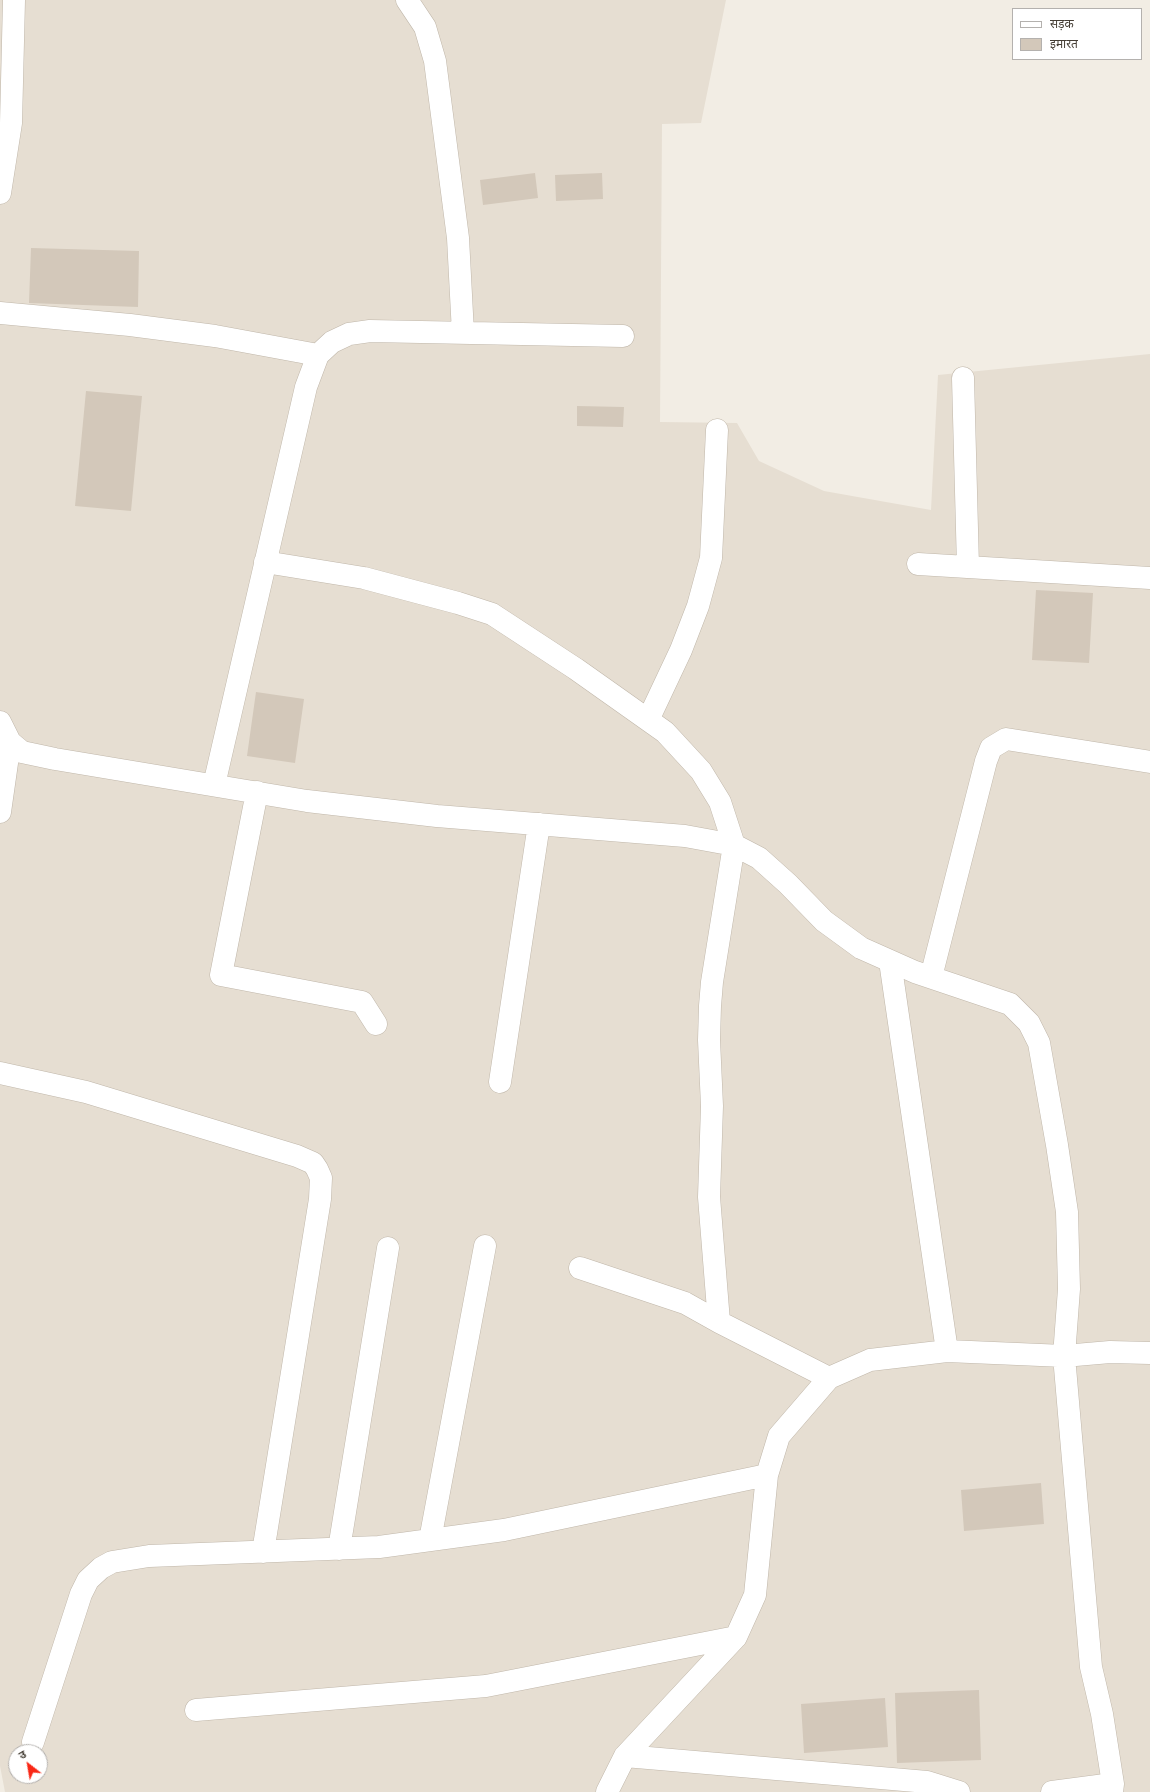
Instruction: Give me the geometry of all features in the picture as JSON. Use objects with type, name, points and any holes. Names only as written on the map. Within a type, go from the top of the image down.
[{"type":"street","points":[[0,193],[2,162],[11,123],[14,0]]},
{"type":"street","points":[[407,0],[425,27],[435,61],[458,238],[463,333]]},
{"type":"street","points":[[0,313],[138,326],[215,336],[318,355]]},
{"type":"street","points":[[214,785],[306,387],[318,355],[332,342],[348,334],[370,331],[623,336]]},
{"type":"street","points":[[963,378],[968,567]]},
{"type":"street","points":[[648,720],[692,621],[711,558],[717,430]]},
{"type":"street","points":[[265,562],[364,578],[458,602],[492,614],[576,669],[665,732],[701,771],[720,802],[734,845],[710,1006],[709,1040],[712,1106],[709,1197],[719,1322]]},
{"type":"street","points":[[918,564],[1150,578]]},
{"type":"street","points":[[0,722],[10,742],[22,752],[54,759],[307,801],[437,816],[685,836],[734,845],[759,858],[788,884],[824,921],[861,948],[931,977],[1010,1004],[1028,1023],[1039,1043],[1067,1212],[1069,1289],[1064,1356],[1091,1667],[1102,1714],[1112,1788],[1052,1792]]},
{"type":"street","points":[[931,977],[986,761],[991,748],[1006,739],[1150,762]]},
{"type":"street","points":[[0,812],[10,742]]},
{"type":"street","points":[[257,792],[221,975],[362,1002],[376,1024]]},
{"type":"street","points":[[500,1082],[539,824]]},
{"type":"street","points":[[890,960],[946,1351]]},
{"type":"street","points":[[0,1073],[86,1092],[290,1153],[313,1163],[318,1169],[321,1178],[320,1199],[263,1552]]},
{"type":"street","points":[[430,1540],[485,1246]]},
{"type":"street","points":[[339,1549],[388,1248]]},
{"type":"street","points":[[580,1268],[685,1303],[829,1378]]},
{"type":"street","points":[[607,1792],[625,1756],[736,1637],[755,1595],[767,1475],[779,1436],[829,1378],[870,1360],[946,1351],[1064,1356],[1110,1352],[1150,1353]]},
{"type":"street","points":[[32,1742],[81,1594],[88,1580],[101,1568],[118,1561],[149,1556],[379,1547],[504,1530],[767,1475]]},
{"type":"street","points":[[196,1710],[486,1686],[736,1637]]},
{"type":"street","points":[[625,1756],[926,1782],[959,1792]]},
{"type":"shaded area","points":[[0,0],[726,0],[701,123],[662,124],[660,422],[737,423],[759,461],[824,491],[931,510],[938,375],[1150,354],[1150,1792],[5,1792],[0,1766]]},
{"type":"building","points":[[535,173],[538,198],[483,205],[480,180]]},
{"type":"building","points":[[602,173],[603,199],[556,201],[555,175]]},
{"type":"building","points":[[31,248],[139,251],[138,307],[29,303]]},
{"type":"building","points":[[86,391],[142,396],[131,511],[75,506]]},
{"type":"building","points":[[577,406],[624,407],[623,427],[577,426]]},
{"type":"building","points":[[1036,590],[1093,593],[1089,663],[1032,660]]},
{"type":"building","points":[[256,692],[304,699],[295,763],[247,756]]},
{"type":"building","points":[[1041,1483],[1044,1524],[964,1531],[961,1490]]},
{"type":"building","points":[[979,1690],[981,1760],[897,1763],[895,1693]]},
{"type":"building","points":[[885,1698],[888,1747],[804,1753],[801,1704]]}]
